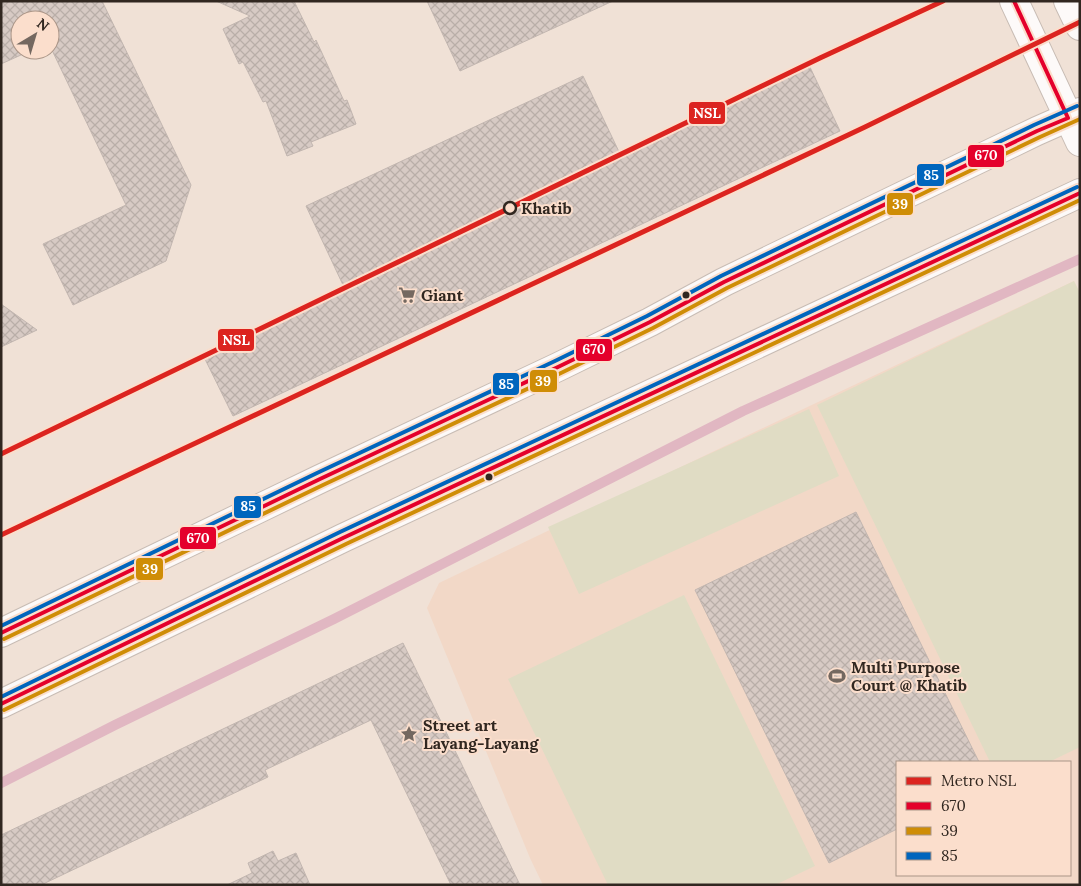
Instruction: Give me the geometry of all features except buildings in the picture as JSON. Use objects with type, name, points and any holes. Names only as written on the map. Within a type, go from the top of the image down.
[{"type":"main road","points":[[1014,1],[1074,115],[1080,142]]},
{"type":"main road","points":[[1068,1],[1080,26]]},
{"type":"main road","points":[[1,633],[320,478],[558,367],[650,322],[733,278],[1028,135],[1074,115]]},
{"type":"main road","points":[[1,704],[343,538],[1080,193]]},
{"type":"shaded area","points":[[1074,281],[1080,293],[1080,885],[543,885],[530,858],[427,608],[439,583]]},
{"type":"shaded area","points":[[1074,281],[1080,293],[1080,747],[1051,761],[990,761],[817,405]]},
{"type":"shaded area","points":[[809,409],[839,476],[579,594],[548,527]]},
{"type":"shaded area","points":[[684,595],[815,866],[775,885],[608,885],[508,679]]},
{"type":"waterway","points":[[1,783],[115,725],[334,619],[743,411],[1080,259]]},
{"type":"metro line","name":"NSL","points":[[1,454],[820,58],[943,1]]},
{"type":"metro line","name":"NSL","points":[[1,535],[865,127],[1080,22]]},
{"type":"transit line","name":"670","points":[[1,633],[558,367],[650,322],[724,282],[1037,131],[1068,118],[1014,1]]},
{"type":"transit line","name":"85","points":[[1,626],[317,473],[555,361],[647,316],[721,276],[1077,106]]},
{"type":"transit line","name":"39","points":[[4,639],[561,373],[653,328],[727,288],[1080,119]]},
{"type":"transit line","name":"85","points":[[1,697],[340,532],[1077,187]]},
{"type":"transit line","name":"670","points":[[1,704],[343,538],[1080,193]]},
{"type":"transit line","name":"39","points":[[4,710],[346,544],[1080,200]]},
{"type":"place","name":"Khatib","points":[[510,208]]},
{"type":"place","name":"Giant","points":[[407,295]]},
{"type":"place","name":"Multi Purpose Court @ Khatib","points":[[837,676]]},
{"type":"place","name":"Street art Layang-Layang","points":[[409,734]]}]
